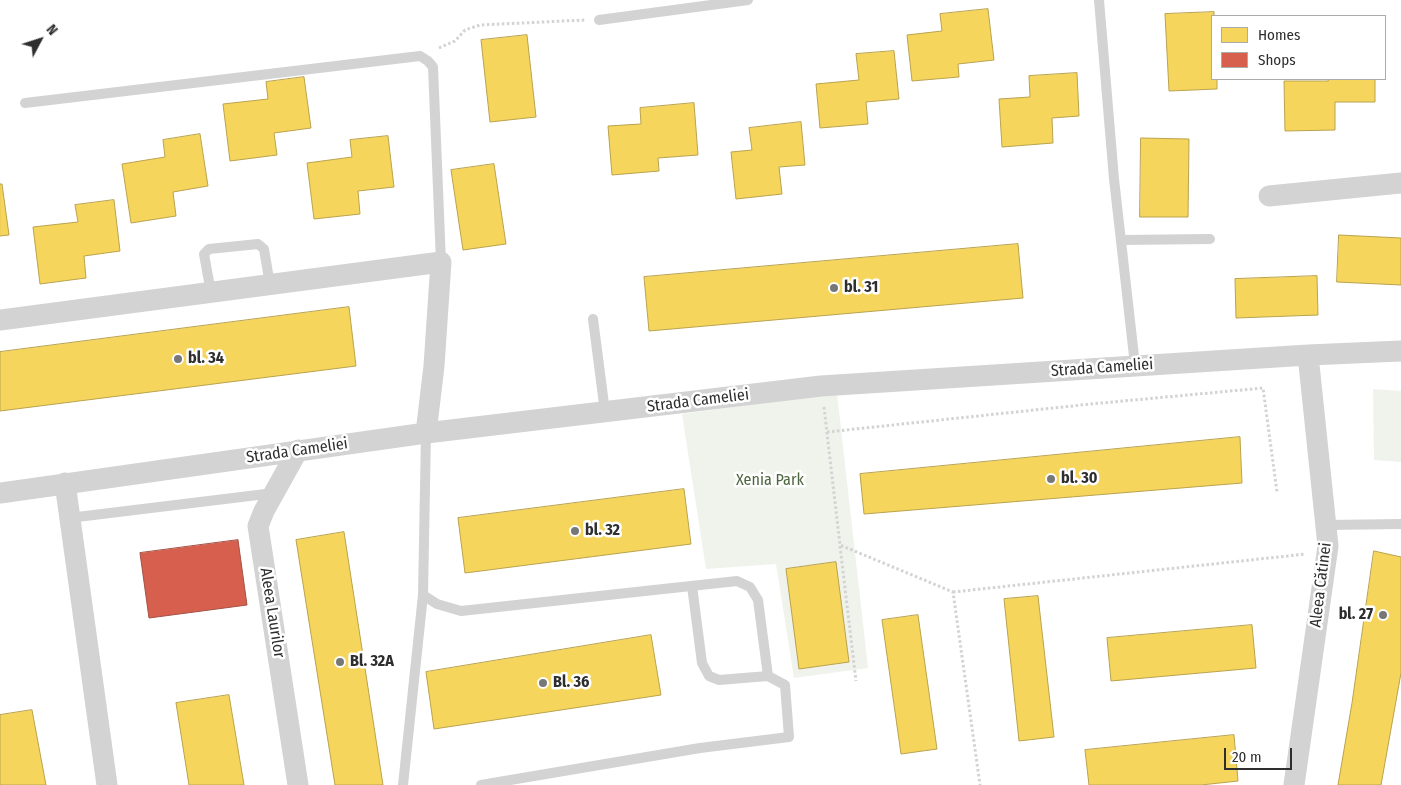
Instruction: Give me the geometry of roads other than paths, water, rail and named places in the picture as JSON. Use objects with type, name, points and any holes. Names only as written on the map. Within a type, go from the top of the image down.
[{"type":"street","points":[[1269,196],[1401,184]]},
{"type":"street","points":[[0,320],[441,262],[434,366],[426,433]]},
{"type":"street","name":"Strada Cameliei","points":[[0,493],[426,433],[821,386],[1308,355],[1401,351]]},
{"type":"street","name":"Aleea Cătinei","points":[[1294,785],[1327,551],[1326,525],[1308,355]]},
{"type":"street","name":"Aleea Laurilor","points":[[298,450],[264,511],[258,526],[298,785]]},
{"type":"street","points":[[65,483],[107,785]]},
{"type":"lane","points":[[599,20],[748,0]]},
{"type":"lane","points":[[1099,0],[1114,180],[1134,366]]},
{"type":"lane","points":[[25,103],[420,56],[433,67],[441,262]]},
{"type":"lane","points":[[1120,240],[1210,239]]},
{"type":"lane","points":[[210,293],[204,254],[209,249],[258,244],[264,249],[270,285]]},
{"type":"lane","points":[[593,319],[605,412]]},
{"type":"lane","points":[[403,785],[422,594],[426,433]]},
{"type":"lane","points":[[69,518],[274,493]]},
{"type":"lane","points":[[1326,525],[1401,524]]},
{"type":"lane","points":[[422,594],[437,604],[461,611],[737,581],[750,587],[758,600],[768,676]]},
{"type":"lane","points":[[481,785],[700,748],[790,737],[785,685],[768,676],[720,680],[709,676],[702,664],[692,586]]},
{"type":"place","name":"bl. 31","points":[[834,288]]},
{"type":"place","name":"bl. 34","points":[[178,359]]},
{"type":"place","name":"bl. 30","points":[[1051,479]]},
{"type":"place","name":"bl. 32","points":[[575,531]]},
{"type":"place","name":"bl. 27","points":[[1383,615]]},
{"type":"place","name":"Bl. 32A","points":[[340,662]]},
{"type":"place","name":"Bl. 36","points":[[543,683]]},
{"type":"park label","name":"Xenia Park","points":[[770,481]]}]
